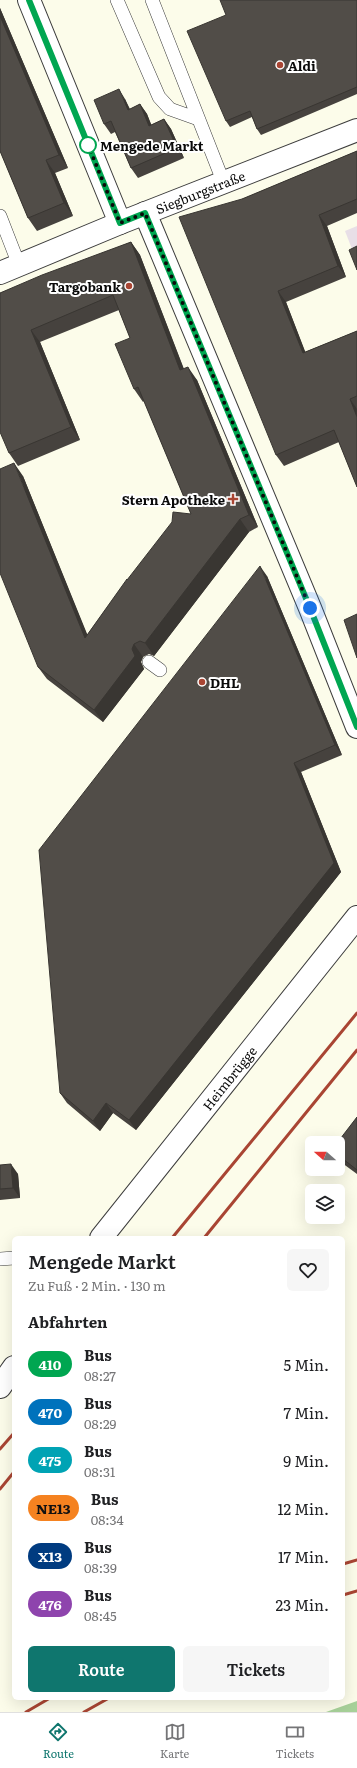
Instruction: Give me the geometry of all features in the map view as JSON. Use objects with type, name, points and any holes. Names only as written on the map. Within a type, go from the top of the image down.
[{"type":"street","points":[[29,0],[120,223]]},
{"type":"street","name":"Siegburgstraße","points":[[10,269],[223,181],[357,130]]},
{"type":"street","points":[[145,213],[310,608],[357,727]]},
{"type":"street","name":"Heimbrügge","points":[[102,1236],[357,917]]},
{"type":"lane","points":[[117,0],[159,97],[170,109],[198,119]]},
{"type":"lane","points":[[152,0],[223,181]]},
{"type":"lane","points":[[0,216],[10,269]]},
{"type":"lane","points":[[149,662],[160,670]]},
{"type":"lane","points":[[0,1259],[12,1258]]},
{"type":"shaded area","points":[[357,226],[357,262],[345,231]]},
{"type":"green space","points":[[357,1701],[357,1712],[326,1712]]},
{"type":"building","name":"Aldi","points":[[220,0],[357,0],[357,87],[257,129],[250,111],[226,121],[187,31],[226,15]]},
{"type":"building","points":[[0,16],[59,155],[46,160],[64,203],[28,218],[0,151]]},
{"type":"building","points":[[119,89],[128,110],[140,104],[149,126],[164,119],[177,148],[131,168],[111,121],[104,124],[94,100]]},
{"type":"building","points":[[357,151],[357,199],[319,215],[338,266],[278,291],[303,353],[357,331],[357,396],[350,399],[357,417],[357,487],[334,430],[276,455],[179,217],[242,199]]},
{"type":"building","points":[[131,242],[180,370],[188,367],[249,515],[240,519],[145,643],[140,641],[134,644],[132,649],[135,656],[94,710],[38,667],[0,573],[0,469],[14,463],[85,638],[127,579],[172,522],[173,512],[191,514],[138,387],[134,389],[115,344],[130,338],[113,295],[31,330],[71,427],[9,453],[0,432],[0,293],[42,275]]},
{"type":"building","points":[[357,246],[357,270],[349,250]]},
{"type":"building","points":[[260,566],[335,745],[294,763],[334,863],[129,1120],[106,1103],[93,1121],[60,1093],[39,850]]},
{"type":"building","points":[[357,614],[357,658],[344,620]]},
{"type":"building","points":[[357,1117],[357,1170],[345,1161],[345,1136],[342,1136]]},
{"type":"building","points":[[11,1164],[13,1188],[0,1189],[0,1165]]},
{"type":"railway","points":[[174,1236],[357,1013]]},
{"type":"railway","points":[[206,1236],[357,1050]]},
{"type":"railway","points":[[0,1449],[12,1435]]},
{"type":"railway","points":[[0,1489],[12,1474]]},
{"type":"railway","points":[[345,1563],[357,1560]]},
{"type":"railway","points":[[345,1594],[357,1591]]},
{"type":"railway","points":[[26,1712],[47,1700]]},
{"type":"railway","points":[[84,1712],[105,1700]]},
{"type":"bus line","name":"410","points":[[29,0],[120,223],[145,213],[310,608],[357,727]]},
{"type":"place","name":"Aldi","points":[[280,65]]},
{"type":"place","name":"Mengede Markt","points":[[88,145]]},
{"type":"place","name":"Targobank","points":[[129,286]]},
{"type":"place","name":"Stern Apotheke","points":[[233,499]]},
{"type":"place","name":"DHL","points":[[202,682]]},
{"type":"route","points":[[88,145],[120,223],[145,213],[310,608]]}]
